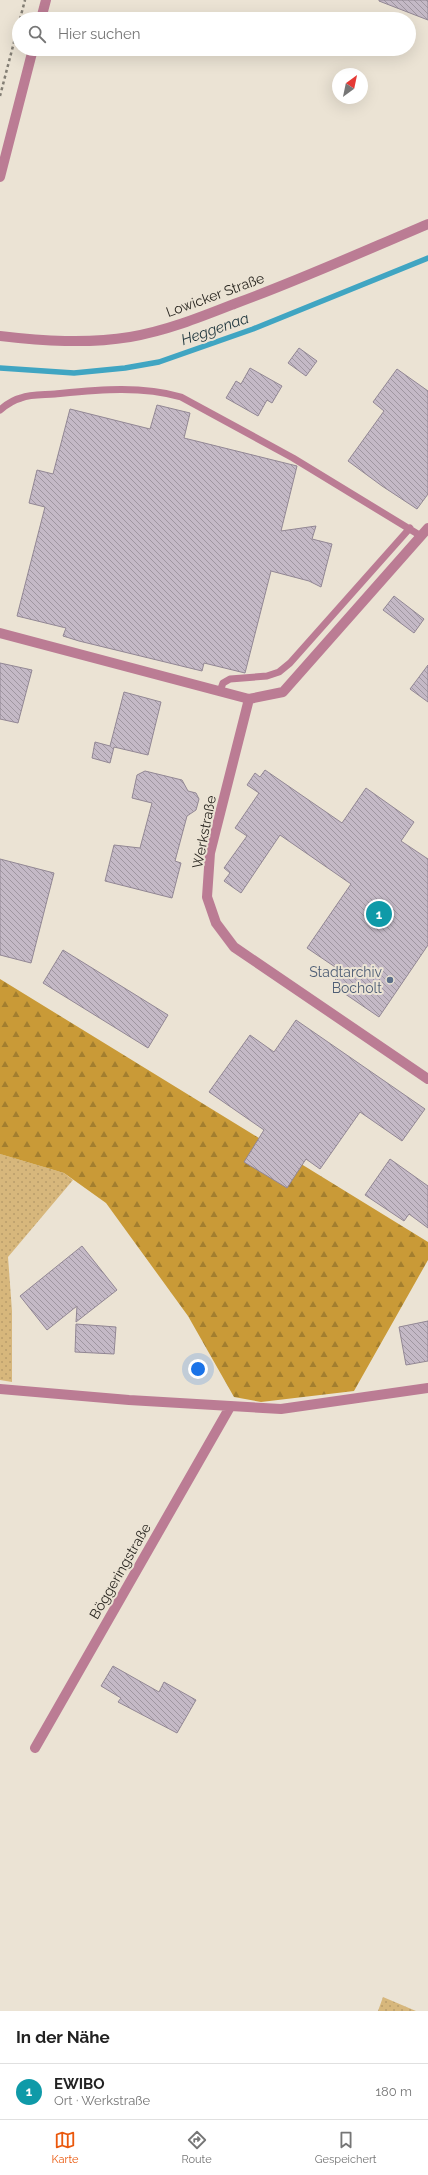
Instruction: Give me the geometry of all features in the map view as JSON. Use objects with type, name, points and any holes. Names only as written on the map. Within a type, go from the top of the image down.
[{"type":"street","points":[[43,12],[46,0]]},
{"type":"street","points":[[0,177],[31,56]]},
{"type":"street","name":"Lowicker Straße","points":[[0,336],[37,340],[82,341],[130,337],[184,324],[260,295],[428,224]]},
{"type":"street","points":[[0,633],[249,699],[283,692],[425,532]]},
{"type":"street","name":"Werkstraße","points":[[249,699],[210,854],[207,897],[216,923],[234,947],[428,1079]]},
{"type":"street","points":[[0,1389],[230,1407],[281,1409],[428,1388]]},
{"type":"street","name":"Böggeringstraße","points":[[36,1748],[230,1407]]},
{"type":"lane","points":[[0,410],[8,403],[22,397],[89,391],[138,390],[164,392],[181,397],[293,458],[410,528],[425,532]]},
{"type":"lane","points":[[220,691],[223,684],[230,678],[267,676],[279,672],[290,663],[410,528]]},
{"type":"path","points":[[22,12],[25,0]]},
{"type":"path","points":[[0,96],[12,50]]},
{"type":"shaded area","points":[[0,1154],[64,1173],[73,1180],[8,1257],[12,1311],[12,1382],[0,1380]]},
{"type":"shaded area","points":[[383,1997],[416,2011],[378,2011]]},
{"type":"green space","points":[[0,979],[428,1242],[428,1260],[354,1391],[261,1402],[234,1397],[188,1316],[106,1203],[64,1173],[0,1154]]},
{"type":"building","points":[[428,0],[428,20],[416,15],[416,12],[407,12],[379,1]]},
{"type":"building","points":[[299,348],[317,361],[306,376],[288,363]]},
{"type":"building","points":[[250,368],[282,386],[272,403],[267,400],[258,416],[226,398],[236,381],[241,384]]},
{"type":"building","points":[[397,369],[428,391],[428,494],[417,509],[348,461],[384,411],[373,402]]},
{"type":"building","points":[[157,405],[190,413],[184,438],[297,466],[281,531],[316,526],[312,539],[332,544],[321,587],[309,581],[271,571],[245,673],[204,663],[202,671],[79,641],[63,636],[66,628],[17,616],[45,507],[29,503],[37,470],[53,474],[70,409],[150,429]]},
{"type":"building","points":[[394,596],[424,619],[414,633],[383,610]]},
{"type":"building","points":[[0,663],[32,670],[18,723],[0,719]]},
{"type":"building","points":[[428,665],[428,702],[410,689]]},
{"type":"building","points":[[124,692],[161,702],[148,755],[114,747],[110,763],[92,758],[95,742],[110,746]]},
{"type":"building","points":[[265,770],[342,823],[366,788],[414,822],[401,841],[428,859],[428,945],[379,1017],[332,985],[341,971],[307,948],[351,884],[280,835],[241,893],[224,881],[230,873],[224,868],[247,836],[235,828],[259,793],[247,785],[255,773],[260,777]]},
{"type":"building","points":[[145,771],[182,780],[188,791],[196,793],[199,799],[196,810],[187,816],[175,861],[181,863],[172,898],[105,881],[114,845],[140,848],[152,803],[132,798],[137,775]]},
{"type":"building","points":[[0,859],[54,873],[31,963],[0,955]]},
{"type":"building","points":[[63,950],[168,1015],[148,1048],[43,983]]},
{"type":"building","points":[[296,1020],[425,1109],[402,1141],[360,1112],[320,1169],[306,1159],[287,1188],[244,1162],[264,1130],[209,1092],[250,1035],[274,1052]]},
{"type":"building","points":[[390,1159],[428,1186],[428,1228],[409,1214],[404,1221],[365,1195]]},
{"type":"building","points":[[82,1246],[117,1290],[76,1322],[77,1306],[47,1330],[20,1296]]},
{"type":"building","points":[[428,1321],[428,1361],[406,1365],[399,1327]]},
{"type":"building","points":[[76,1324],[116,1327],[114,1354],[75,1352]]},
{"type":"building","points":[[113,1666],[159,1692],[164,1682],[196,1700],[177,1733],[118,1702],[121,1698],[101,1686]]},
{"type":"waterway","name":"Heggenaa","points":[[0,368],[74,373],[125,368],[159,362],[253,329],[428,258]]},
{"type":"place","name":"EWIBO","points":[[379,914]]},
{"type":"place","name":"Stadtarchiv Bocholt","points":[[390,980]]}]
